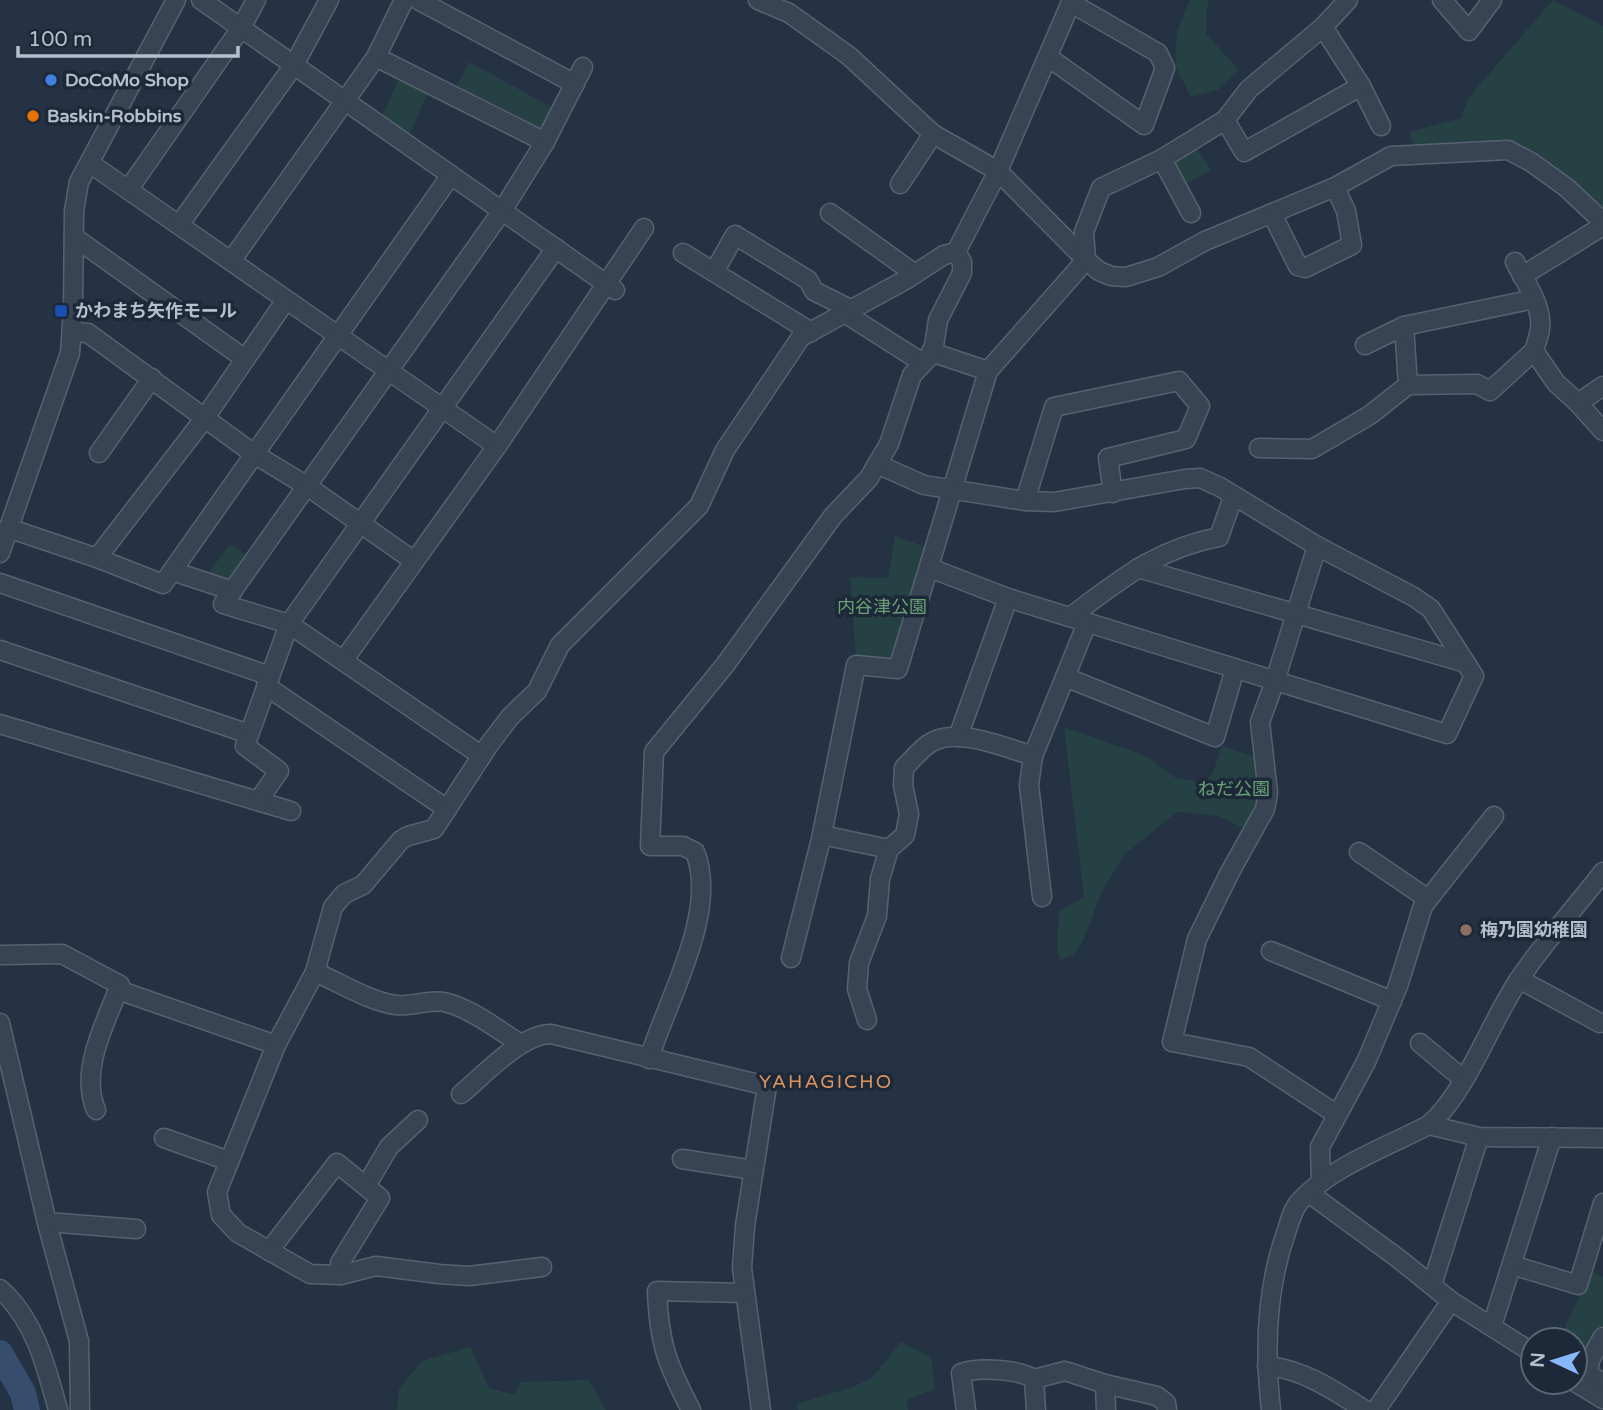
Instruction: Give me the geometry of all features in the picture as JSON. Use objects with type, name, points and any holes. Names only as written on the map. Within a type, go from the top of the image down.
[{"type":"street","points":[[0,553],[68,363],[72,332],[74,211],[79,183],[176,0]]},
{"type":"street","points":[[201,0],[611,287]]},
{"type":"street","points":[[128,190],[241,28],[256,0]]},
{"type":"street","points":[[179,225],[295,65],[329,0]]},
{"type":"street","points":[[231,261],[376,57],[404,0]]},
{"type":"street","points":[[418,0],[575,84]]},
{"type":"street","points":[[758,0],[789,13],[849,56],[933,134],[999,171],[1086,260],[1098,271],[1111,276],[1126,277],[1158,267],[1205,242],[1335,187],[1391,156],[1508,150],[1531,162],[1567,188],[1603,224],[1519,269],[1534,299],[1540,317],[1540,330],[1534,351],[1490,391],[1476,384],[1408,385],[1370,415],[1312,449],[1259,448]]},
{"type":"street","points":[[791,958],[822,835],[856,665],[898,669],[988,371],[1086,260],[1084,232],[1101,188],[1162,159],[1225,120],[1249,89],[1323,27],[1348,0]]},
{"type":"street","points":[[1442,0],[1469,31],[1492,0]]},
{"type":"street","points":[[542,1267],[469,1276],[376,1266],[341,1275],[310,1274],[238,1233],[221,1216],[217,1192],[276,1045],[315,972],[333,907],[344,894],[363,885],[401,841],[408,836],[434,829],[510,717],[537,691],[560,645],[699,506],[725,450],[801,337],[849,312],[944,255],[956,252],[999,171],[1072,1],[1158,53],[1165,68],[1144,125],[1048,57]]},
{"type":"street","points":[[1323,27],[1361,86],[1381,127]]},
{"type":"street","points":[[376,57],[545,142]]},
{"type":"street","points":[[481,756],[289,624],[223,604],[502,211],[545,142],[583,68]]},
{"type":"street","points":[[1225,120],[1244,152],[1361,86]]},
{"type":"street","points":[[900,184],[933,134]]},
{"type":"street","points":[[1162,159],[1191,213]]},
{"type":"street","points":[[91,164],[497,446]]},
{"type":"street","points":[[8,528],[163,584],[451,175]]},
{"type":"street","points":[[1272,214],[1298,266],[1306,268],[1352,245],[1346,211],[1335,187]]},
{"type":"street","points":[[830,213],[915,274]]},
{"type":"street","points":[[343,661],[611,287],[644,228]]},
{"type":"street","points":[[713,272],[735,235],[808,280],[814,290],[927,357],[988,371]]},
{"type":"street","points":[[74,237],[245,359]]},
{"type":"street","points":[[258,801],[279,771],[245,746],[289,624],[556,248]]},
{"type":"street","points":[[649,1059],[695,932],[702,889],[701,866],[695,852],[683,846],[650,845],[654,752],[725,665],[833,516],[869,478],[889,444],[912,375],[934,346],[938,320],[962,273],[962,262],[956,252]]},
{"type":"street","points":[[683,253],[811,332]]},
{"type":"street","points":[[1365,345],[1404,326],[1534,299]]},
{"type":"street","points":[[97,558],[204,419],[286,300]]},
{"type":"street","points":[[1404,326],[1408,385]]},
{"type":"street","points":[[72,332],[88,333],[254,454],[307,486],[414,561]]},
{"type":"street","points":[[1534,351],[1556,383],[1603,431]]},
{"type":"street","points":[[99,453],[152,378]]},
{"type":"street","points":[[1025,501],[1054,407],[1179,380],[1200,405],[1186,439],[1108,458],[1113,493]]},
{"type":"street","points":[[1578,403],[1603,386]]},
{"type":"street","points":[[877,464],[924,485],[1025,501],[1055,502],[1200,478],[1431,609],[1474,676],[1447,734],[1009,598],[930,568]]},
{"type":"street","points":[[1042,897],[1029,785],[1033,756],[1065,677],[1079,620],[1138,568],[1193,542],[1219,537],[1233,497]]},
{"type":"street","points":[[1317,546],[1260,722],[1268,793],[1265,809],[1230,872],[1198,939],[1172,1042],[1249,1057],[1336,1114]]},
{"type":"street","points":[[1138,568],[1466,663]]},
{"type":"street","points":[[172,571],[233,591]]},
{"type":"street","points":[[0,583],[268,681],[447,808]]},
{"type":"street","points":[[958,737],[1009,598]]},
{"type":"street","points":[[0,650],[249,734]]},
{"type":"street","points":[[1065,677],[1215,737],[1235,669]]},
{"type":"street","points":[[0,724],[291,811]]},
{"type":"street","points":[[867,1020],[857,989],[859,963],[877,916],[880,879],[890,849],[905,835],[909,814],[903,785],[904,768],[932,741],[958,737],[984,741],[1033,756]]},
{"type":"street","points":[[1315,1187],[1320,1147],[1366,1062],[1392,1001],[1423,906],[1494,816]]},
{"type":"street","points":[[822,835],[890,849]]},
{"type":"street","points":[[1359,852],[1429,899]]},
{"type":"street","points":[[1271,1410],[1267,1366],[1271,1294],[1281,1247],[1298,1202],[1315,1187],[1429,1125],[1439,1116],[1520,979],[1603,872]]},
{"type":"street","points":[[1271,951],[1392,1001]]},
{"type":"street","points":[[0,955],[62,954],[120,985],[100,1038],[91,1074],[91,1097],[96,1110]]},
{"type":"street","points":[[315,972],[382,1002],[399,1005],[445,1002],[473,1015],[521,1044]]},
{"type":"street","points":[[1520,979],[1600,1023]]},
{"type":"street","points":[[118,990],[276,1045]]},
{"type":"street","points":[[0,1023],[47,1222],[79,1341],[80,1410]]},
{"type":"street","points":[[461,1094],[521,1044],[540,1034],[551,1034],[767,1086],[753,1170],[742,1268],[761,1410]]},
{"type":"street","points":[[1420,1043],[1463,1079]]},
{"type":"street","points":[[366,1186],[389,1147],[418,1120]]},
{"type":"street","points":[[1429,1125],[1479,1137],[1603,1138]]},
{"type":"street","points":[[1432,1285],[1479,1137]]},
{"type":"street","points":[[1492,1326],[1552,1137]]},
{"type":"street","points":[[164,1138],[229,1161]]},
{"type":"street","points":[[682,1158],[753,1170]]},
{"type":"street","points":[[270,1251],[337,1163],[380,1198],[341,1263],[341,1275]]},
{"type":"street","points":[[1315,1187],[1451,1301],[1519,1344]]},
{"type":"street","points":[[1512,1265],[1578,1285],[1603,1203]]},
{"type":"street","points":[[47,1222],[136,1229]]},
{"type":"street","points":[[0,1289],[33,1331],[58,1410]]},
{"type":"street","points":[[691,1410],[670,1369],[659,1328],[657,1291],[744,1293]]},
{"type":"street","points":[[1376,1410],[1451,1301]]},
{"type":"street","points":[[1603,1337],[1590,1360],[1588,1374],[1603,1383]]},
{"type":"street","points":[[1267,1366],[1281,1367],[1325,1385],[1365,1410]]},
{"type":"street","points":[[966,1410],[961,1373],[970,1370],[1024,1373],[1034,1379],[1065,1370],[1105,1384],[1157,1396],[1166,1404],[1167,1410]]},
{"type":"street","points":[[1034,1379],[1036,1410]]},
{"type":"street","points":[[1105,1384],[1106,1410]]},
{"type":"green space","points":[[1190,0],[1209,0],[1206,34],[1239,70],[1217,90],[1191,97],[1175,66],[1177,32]]},
{"type":"green space","points":[[1553,0],[1603,26],[1603,207],[1561,188],[1507,145],[1417,153],[1409,132],[1461,118],[1469,97]]},
{"type":"green space","points":[[469,62],[557,110],[545,132],[454,93]]},
{"type":"green space","points":[[400,76],[429,90],[409,135],[382,116]]},
{"type":"green space","points":[[1196,147],[1211,170],[1183,186],[1172,160]]},
{"type":"green space","name":"内谷津公園","points":[[895,536],[931,549],[897,657],[889,661],[856,657],[850,577],[888,578]]},
{"type":"green space","points":[[230,544],[252,559],[227,584],[206,576]]},
{"type":"green space","name":"ねだ公園","points":[[1064,727],[1146,756],[1176,778],[1201,782],[1212,775],[1222,746],[1258,758],[1259,795],[1246,829],[1218,816],[1177,812],[1125,854],[1102,891],[1084,939],[1074,955],[1060,960],[1057,948],[1059,911],[1084,897]]},
{"type":"green space","points":[[1591,1271],[1603,1277],[1603,1330],[1589,1355],[1589,1326],[1565,1326]]},
{"type":"green space","points":[[901,1342],[931,1357],[935,1389],[907,1400],[908,1410],[798,1410],[796,1404],[871,1379]]},
{"type":"green space","points":[[470,1347],[489,1388],[515,1395],[520,1382],[589,1380],[606,1410],[397,1410],[399,1389],[422,1361]]},
{"type":"waterway","points":[[0,1353],[23,1393],[27,1410]]},
{"type":"place","name":"DoCoMo Shop","points":[[51,80]]},
{"type":"place","name":"Baskin-Robbins","points":[[33,116]]},
{"type":"place","name":"かわまち矢作モール","points":[[61,311]]},
{"type":"place","name":"梅乃園幼稚園","points":[[1466,930]]},
{"type":"district","name":"YAHAGICHO","points":[[826,1081]]}]
